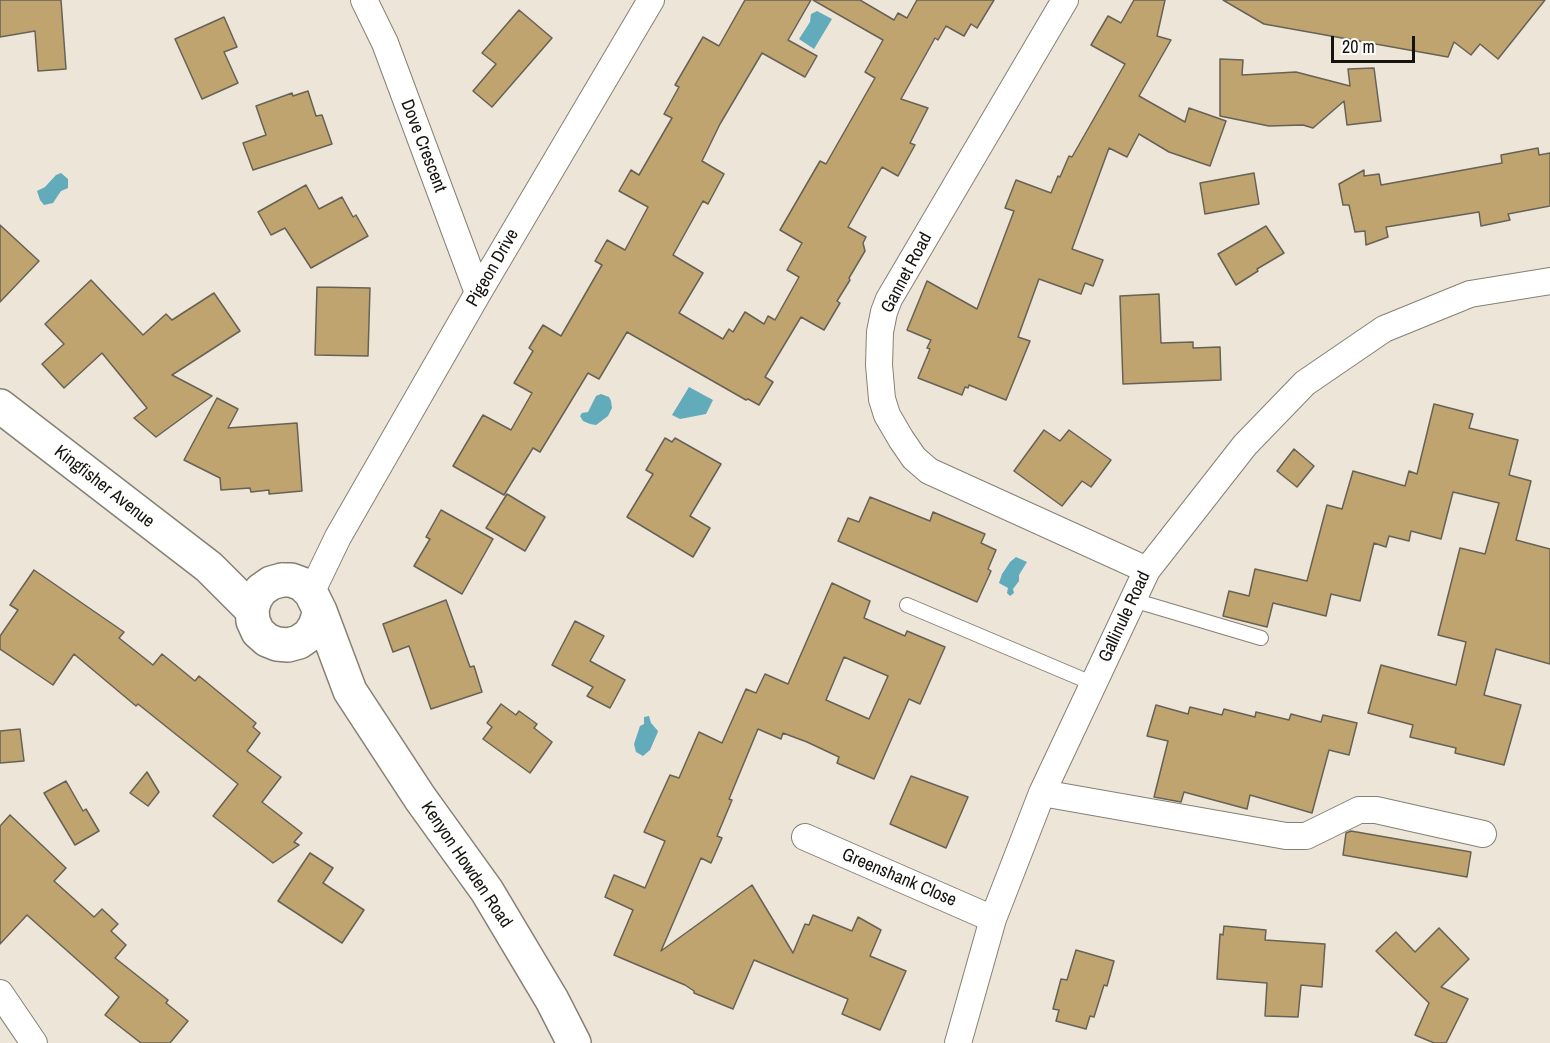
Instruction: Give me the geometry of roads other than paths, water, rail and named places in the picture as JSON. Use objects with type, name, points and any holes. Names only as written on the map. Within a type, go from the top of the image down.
[{"type":"street","name":"Dove Crescent","points":[[364,0],[385,43],[478,293]]},
{"type":"street","name":"Pigeon Drive","points":[[301,591],[338,537],[478,293],[651,0]]},
{"type":"street","name":"Gannet Road","points":[[1065,0],[889,299],[880,332],[879,365],[882,399],[887,415],[901,439],[914,458],[929,471],[1147,570]]},
{"type":"street","name":"Gallinule Road","points":[[958,1043],[993,918],[1042,793],[1147,570],[1245,446],[1305,383],[1384,329],[1470,294],[1550,280]]},
{"type":"street","name":"Kingfisher Avenue","points":[[0,406],[209,567],[252,610]]},
{"type":"street","name":"Kingfisher Avenue","points":[[209,567],[301,591]]},
{"type":"street","points":[[252,610],[261,590],[271,583],[301,591],[315,626],[309,635],[299,642],[288,645]]},
{"type":"street","name":"Kenyon Howden Road","points":[[301,591],[350,691],[420,798],[487,891],[552,1000],[574,1043]]},
{"type":"street","name":"Kenyon Howden Road","points":[[252,610],[253,621],[258,632],[267,640],[288,645],[350,691]]},
{"type":"street","points":[[1042,793],[1286,836],[1306,836],[1359,810],[1376,810],[1484,834]]},
{"type":"street","name":"Greenshank Close","points":[[805,837],[993,918]]},
{"type":"street","points":[[0,993],[34,1043]]},
{"type":"lane","points":[[1134,600],[1261,638]]},
{"type":"lane","points":[[907,605],[1094,684]]},
{"type":"water","points":[[817,11],[832,19],[814,49],[799,39],[810,22],[811,14]]},
{"type":"water","points":[[61,173],[68,179],[68,188],[61,191],[53,203],[44,205],[37,191]]},
{"type":"water","points":[[689,387],[713,400],[706,414],[680,419],[672,415]]},
{"type":"water","points":[[601,394],[609,397],[611,401],[612,408],[608,416],[596,425],[583,421],[580,416],[582,413],[588,412],[596,396]]},
{"type":"water","points":[[1016,557],[1027,562],[1013,589],[1014,593],[1010,596],[1007,593],[1008,588],[999,583],[1002,574]]},
{"type":"water","points":[[649,716],[651,723],[658,731],[650,750],[643,756],[636,752],[634,744],[640,726],[644,724],[644,717]]}]
